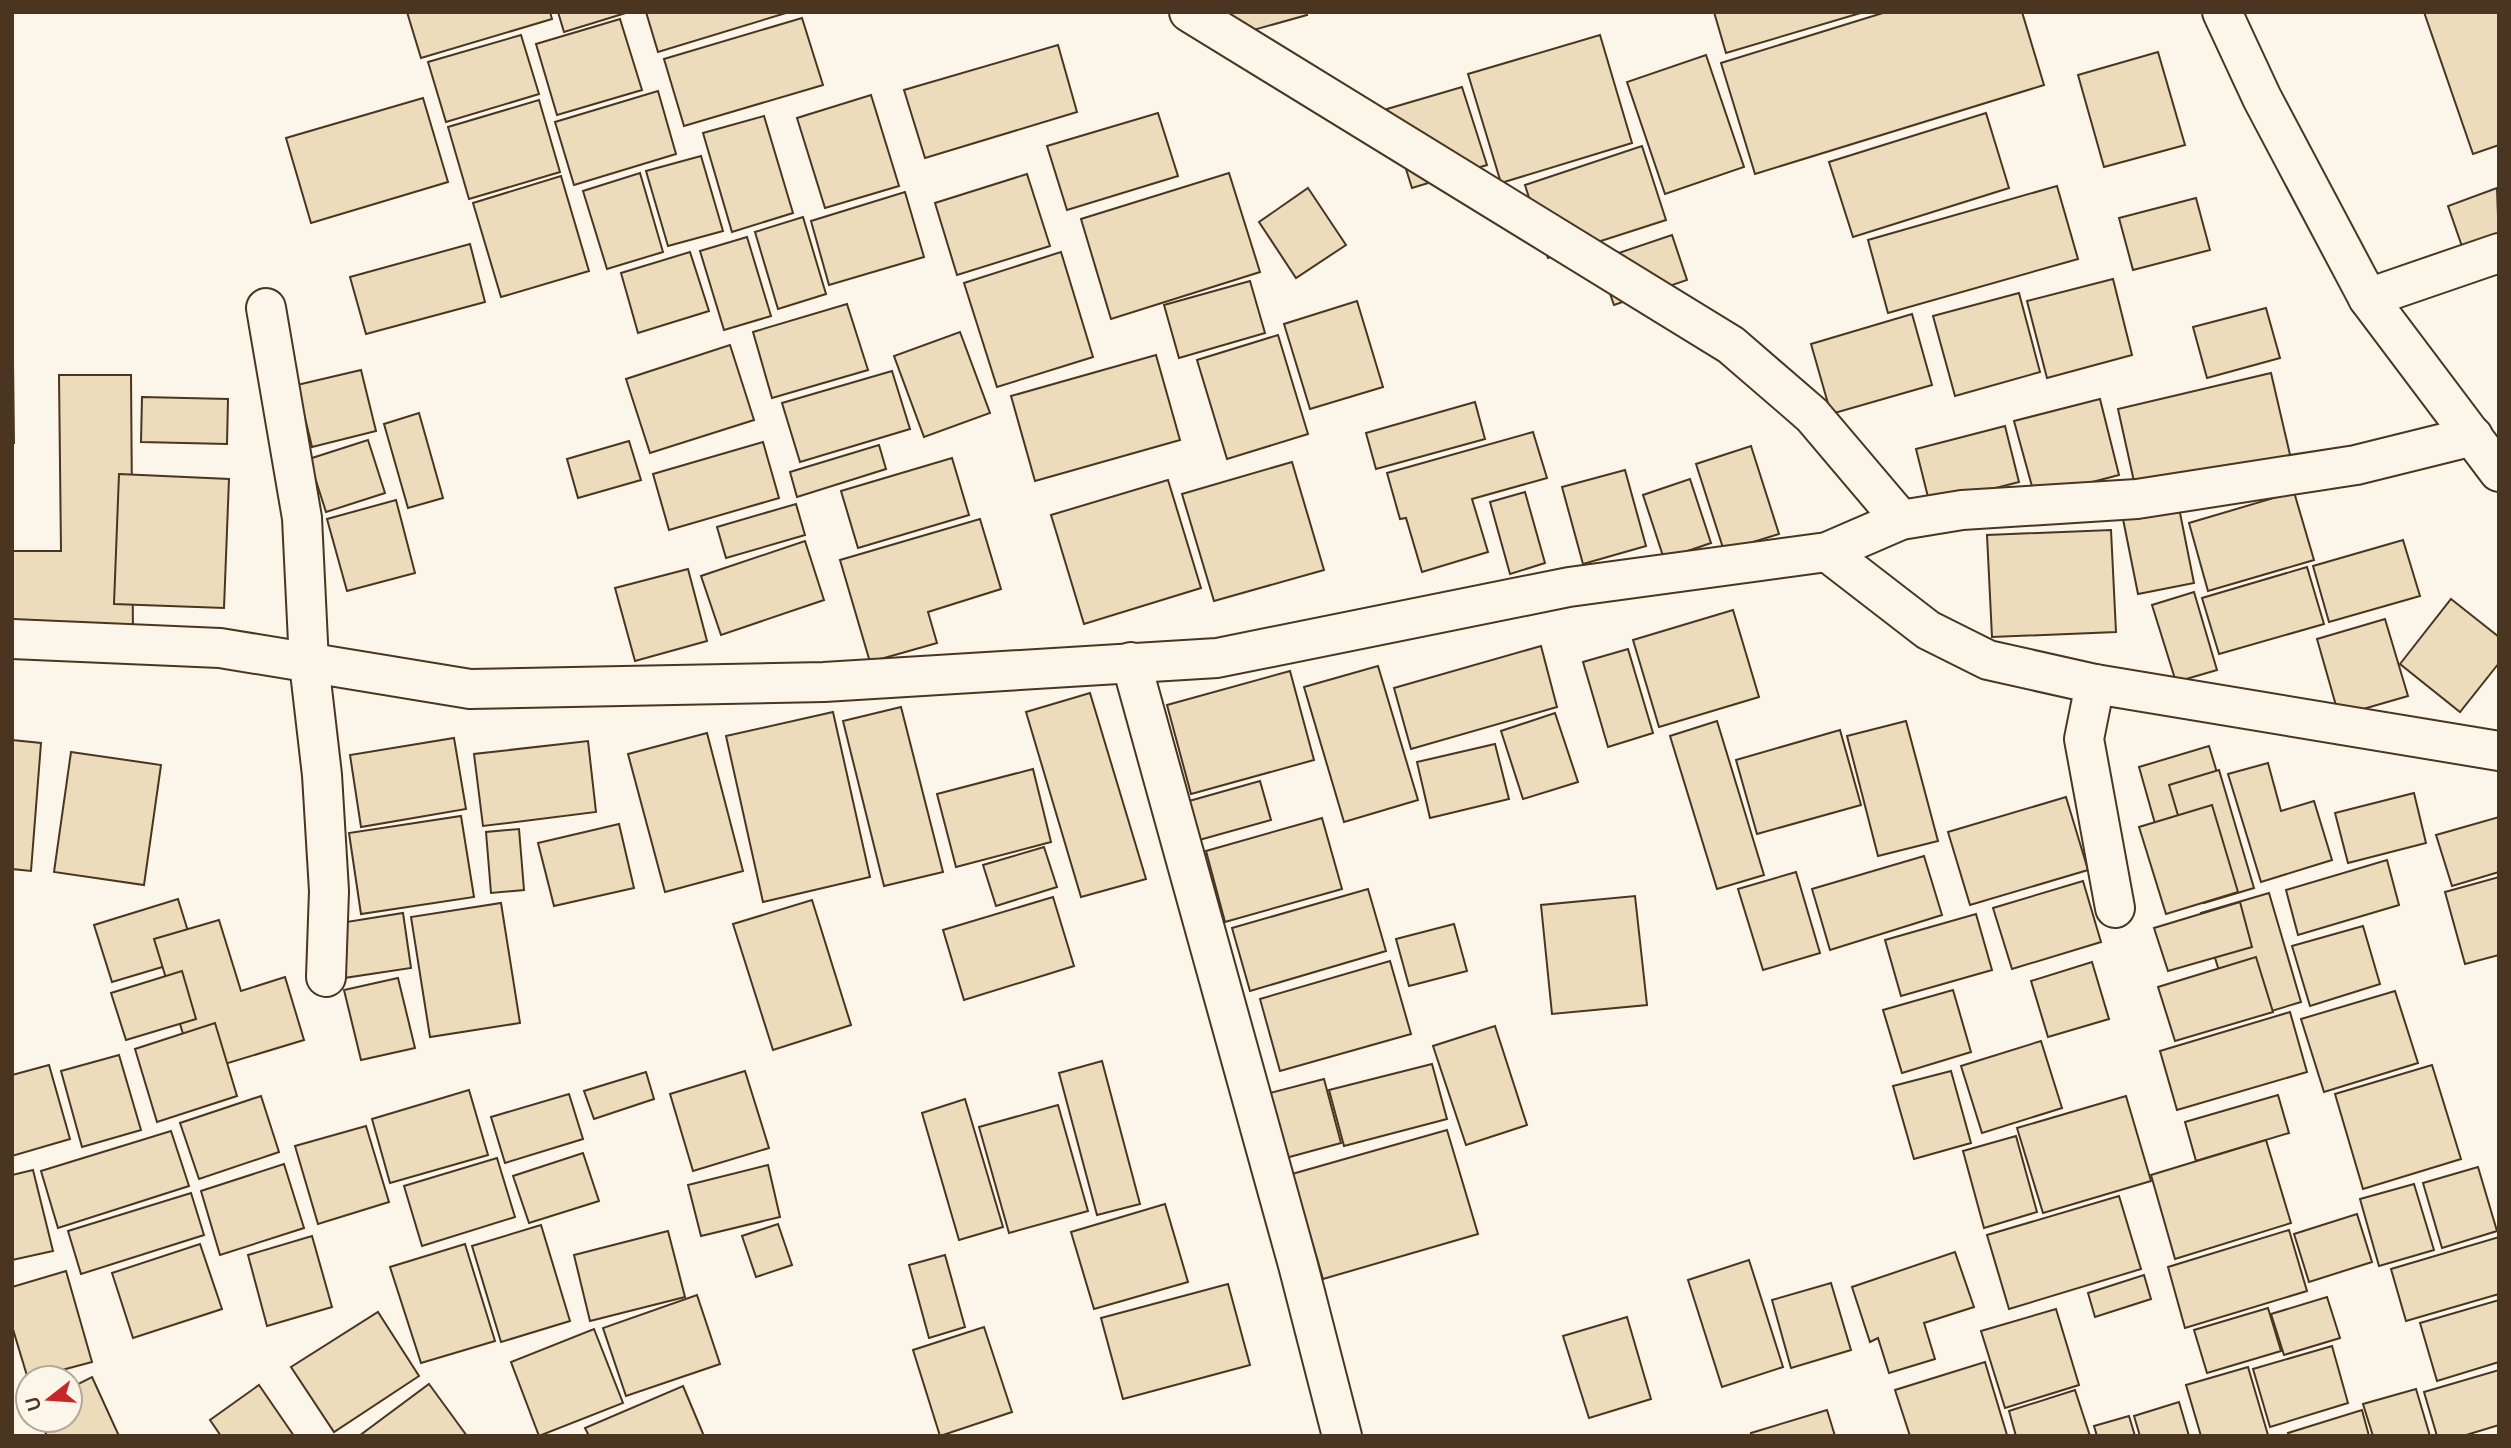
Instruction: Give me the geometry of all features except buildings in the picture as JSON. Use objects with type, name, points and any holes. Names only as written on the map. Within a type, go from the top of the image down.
[{"type":"main road","points":[[1189,12],[1731,345],[1812,415],[1901,520]]},
{"type":"main road","points":[[2222,12],[2262,98],[2368,298],[2499,472]]},
{"type":"main road","points":[[2368,298],[2499,253]]},
{"type":"main road","points":[[265,307],[302,518],[309,663],[322,775],[329,891],[326,977]]},
{"type":"main road","points":[[12,639],[220,649],[470,689],[824,682],[1217,658],[1569,587],[1827,552],[1901,520],[1962,510],[2151,497],[2356,466],[2473,436]]},
{"type":"main road","points":[[1827,552],[1928,630],[1988,660],[2095,684],[2499,751]]},
{"type":"main road","points":[[1131,662],[1295,1252],[1342,1436]]},
{"type":"main road","points":[[2095,684],[2084,739],[2115,908]]}]
